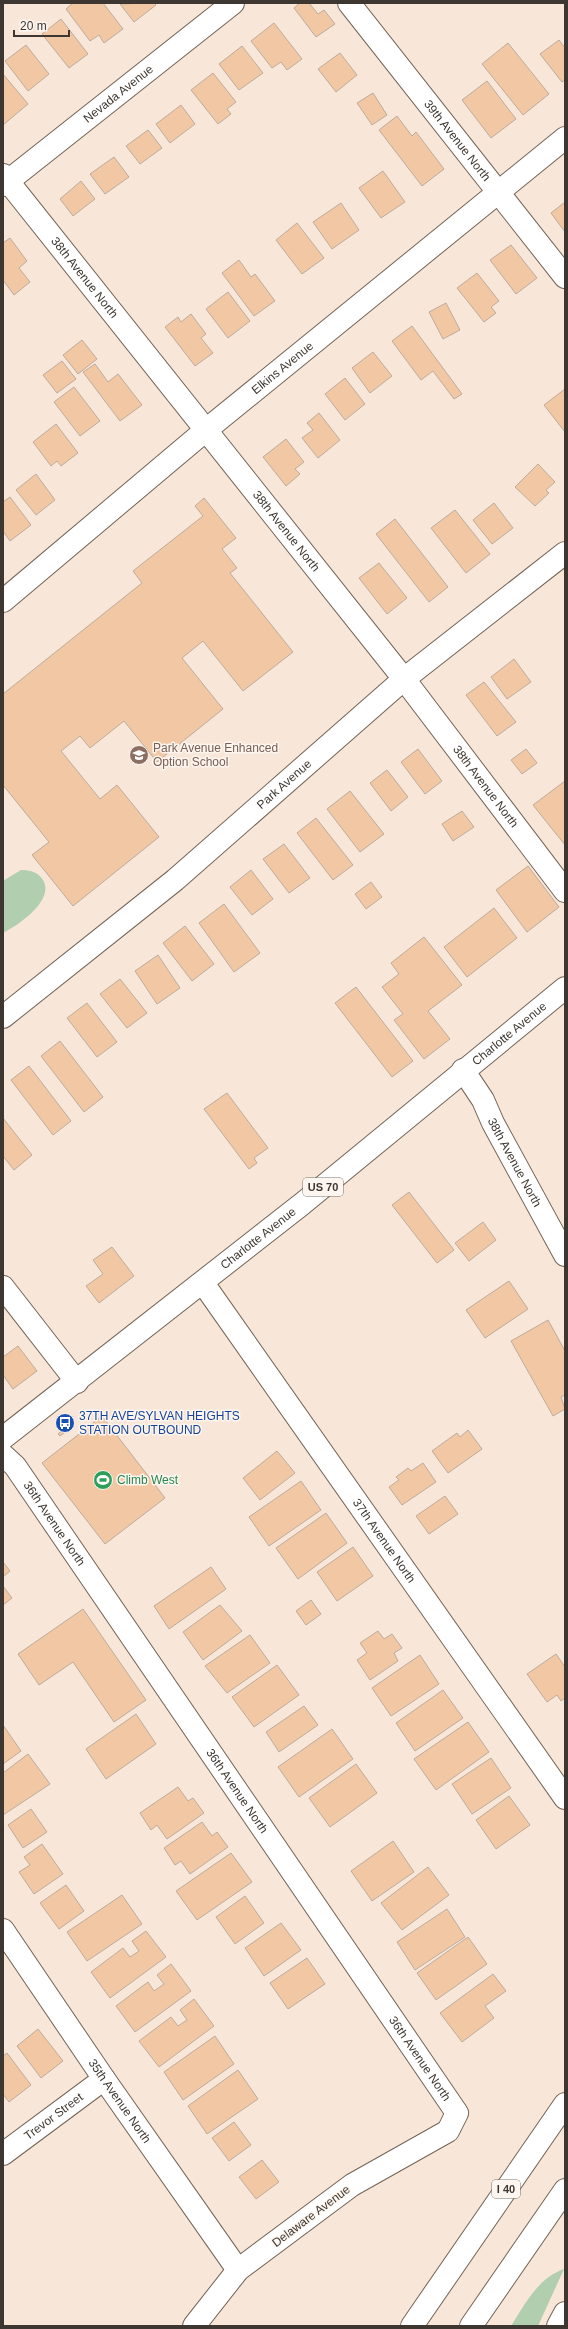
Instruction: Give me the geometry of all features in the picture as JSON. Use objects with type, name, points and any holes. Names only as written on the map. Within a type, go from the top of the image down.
[{"type":"main road","name":"Nevada Avenue","points":[[5,180],[233,3]]},
{"type":"main road","name":"39th Avenue North","points":[[349,3],[565,277]]},
{"type":"main road","name":"Elkins Avenue","points":[[3,601],[206,430],[565,138]]},
{"type":"main road","name":"38th Avenue North","points":[[5,180],[404,679],[565,891]]},
{"type":"main road","name":"Park Avenue","points":[[3,1017],[174,880],[404,679],[565,553]]},
{"type":"main road","name":"Charlotte Avenue","points":[[3,1438],[77,1382],[341,1173],[463,1070],[565,988]]},
{"type":"main road","name":"38th Avenue North","points":[[463,1070],[483,1100],[493,1123],[565,1255]]},
{"type":"main road","name":"37th Avenue North","points":[[203,1283],[565,1798]]},
{"type":"main road","points":[[3,1287],[77,1382]]},
{"type":"main road","name":"36th Avenue North","points":[[3,1454],[15,1466],[90,1574],[457,2113],[448,2131]]},
{"type":"main road","name":"35th Avenue North","points":[[3,1930],[104,2080],[238,2270]]},
{"type":"main road","name":"Trevor Street","points":[[3,2154],[104,2080]]},
{"type":"main road","name":"I 40","points":[[412,2326],[565,2104]]},
{"type":"main road","name":"Delaware Avenue","points":[[194,2326],[238,2270],[352,2185],[448,2131]]},
{"type":"main road","points":[[471,2326],[565,2190]]},
{"type":"main road","points":[[406,2326],[447,2274]]},
{"type":"main road","points":[[558,2326],[565,2313]]},
{"type":"green space","points":[[21,870],[34,872],[41,877],[45,888],[44,896],[34,911],[18,924],[3,933],[3,881]]},
{"type":"green space","points":[[564,2269],[538,2326],[511,2326],[539,2285],[555,2273]]},
{"type":"building","points":[[73,3],[103,3],[123,29],[104,43],[99,35],[90,41],[66,9]]},
{"type":"building","points":[[154,3],[156,5],[134,22],[120,4]]},
{"type":"building","points":[[300,3],[309,3],[318,14],[324,10],[335,24],[316,37],[294,8]]},
{"type":"building","points":[[61,19],[88,54],[69,68],[42,34]]},
{"type":"building","points":[[274,23],[302,59],[287,70],[281,62],[272,68],[251,41]]},
{"type":"building","points":[[559,40],[565,48],[565,80],[562,82],[540,54]]},
{"type":"building","points":[[508,43],[549,94],[523,115],[482,64]]},
{"type":"building","points":[[26,45],[49,74],[28,91],[5,61]]},
{"type":"building","points":[[242,46],[263,73],[239,90],[219,64]]},
{"type":"building","points":[[340,53],[357,75],[336,92],[318,69]]},
{"type":"building","points":[[213,73],[236,102],[227,109],[231,114],[218,124],[191,90]]},
{"type":"building","points":[[3,74],[28,104],[3,125]]},
{"type":"building","points":[[487,81],[516,119],[491,138],[462,100]]},
{"type":"building","points":[[373,93],[387,115],[372,125],[357,103]]},
{"type":"building","points":[[181,105],[195,124],[170,143],[156,124]]},
{"type":"building","points":[[397,116],[412,136],[416,132],[444,169],[422,186],[379,130]]},
{"type":"building","points":[[148,130],[162,148],[140,164],[126,146]]},
{"type":"building","points":[[114,157],[129,177],[105,194],[90,174]]},
{"type":"building","points":[[383,171],[405,202],[381,218],[359,188]]},
{"type":"building","points":[[81,181],[95,199],[73,216],[60,199]]},
{"type":"building","points":[[565,202],[565,232],[551,213]]},
{"type":"building","points":[[341,203],[359,230],[332,249],[313,222]]},
{"type":"building","points":[[297,223],[324,258],[302,274],[276,240]]},
{"type":"building","points":[[10,238],[27,261],[19,268],[30,282],[14,295],[3,280],[3,243]]},
{"type":"building","points":[[511,245],[537,278],[516,294],[490,260]]},
{"type":"building","points":[[239,260],[251,277],[255,274],[275,301],[254,316],[222,273]]},
{"type":"building","points":[[477,273],[499,301],[491,307],[496,313],[484,322],[457,288]]},
{"type":"building","points":[[228,292],[250,321],[228,338],[206,309]]},
{"type":"building","points":[[446,303],[460,330],[443,339],[429,312]]},
{"type":"building","points":[[191,314],[206,334],[201,338],[213,353],[195,366],[165,327],[178,317],[181,322]]},
{"type":"building","points":[[412,326],[462,394],[454,399],[433,371],[421,380],[392,341]]},
{"type":"building","points":[[82,340],[97,359],[78,374],[63,355]]},
{"type":"building","points":[[373,352],[392,376],[370,393],[352,368]]},
{"type":"building","points":[[62,361],[76,379],[57,393],[43,375]]},
{"type":"building","points":[[95,364],[108,382],[118,374],[142,405],[120,421],[83,372]]},
{"type":"building","points":[[345,378],[365,404],[345,420],[325,394]]},
{"type":"building","points":[[74,387],[100,421],[80,436],[54,402]]},
{"type":"building","points":[[565,389],[565,432],[544,405]]},
{"type":"building","points":[[319,413],[340,440],[318,458],[302,438],[313,430],[307,423]]},
{"type":"building","points":[[56,424],[78,453],[61,466],[57,461],[51,466],[33,442]]},
{"type":"building","points":[[286,439],[304,462],[295,469],[300,474],[286,486],[263,457]]},
{"type":"building","points":[[538,464],[555,482],[546,490],[549,493],[535,506],[515,487]]},
{"type":"building","points":[[36,474],[55,500],[36,515],[16,490]]},
{"type":"building","points":[[10,497],[31,525],[10,541],[3,531],[3,502]]},
{"type":"building","points":[[204,498],[236,538],[222,549],[237,568],[230,573],[293,652],[243,691],[203,641],[182,658],[223,709],[157,762],[124,721],[90,748],[80,736],[61,751],[100,799],[117,785],[159,837],[73,906],[32,855],[49,842],[3,785],[3,694],[142,583],[133,571],[203,516],[195,506]]},
{"type":"building","points":[[494,503],[513,528],[492,544],[473,520]]},
{"type":"building","points":[[455,510],[490,554],[466,573],[431,528]]},
{"type":"building","points":[[395,519],[448,587],[429,602],[376,534]]},
{"type":"building","points":[[379,563],[407,598],[387,614],[359,578]]},
{"type":"building","points":[[514,659],[531,682],[507,699],[491,677]]},
{"type":"building","points":[[484,682],[516,722],[497,736],[466,695]]},
{"type":"building","points":[[418,749],[442,781],[425,794],[401,762]]},
{"type":"building","points":[[526,749],[537,763],[522,774],[511,760]]},
{"type":"building","points":[[387,770],[408,797],[391,811],[370,783]]},
{"type":"building","points":[[565,781],[565,845],[533,805]]},
{"type":"building","points":[[350,791],[384,834],[360,852],[327,809]]},
{"type":"building","points":[[462,811],[474,827],[453,841],[442,824]]},
{"type":"building","points":[[316,818],[353,865],[333,880],[297,833]]},
{"type":"building","points":[[284,844],[310,878],[289,893],[263,859]]},
{"type":"building","points":[[528,866],[559,907],[527,932],[496,890]]},
{"type":"building","points":[[251,870],[273,899],[252,915],[230,887]]},
{"type":"building","points":[[371,882],[382,897],[366,909],[355,894]]},
{"type":"building","points":[[224,904],[260,953],[234,972],[199,923]]},
{"type":"building","points":[[494,908],[517,938],[467,977],[444,947]]},
{"type":"building","points":[[185,926],[214,964],[192,981],[163,943]]},
{"type":"building","points":[[424,937],[462,985],[428,1011],[450,1039],[424,1059],[394,1020],[403,1014],[382,987],[399,974],[391,963]]},
{"type":"building","points":[[158,955],[180,988],[157,1004],[135,971]]},
{"type":"building","points":[[120,979],[147,1013],[127,1028],[100,994]]},
{"type":"building","points":[[356,987],[413,1061],[392,1077],[335,1003]]},
{"type":"building","points":[[87,1003],[117,1042],[97,1057],[67,1018]]},
{"type":"building","points":[[60,1041],[103,1097],[84,1112],[41,1056]]},
{"type":"building","points":[[29,1066],[71,1121],[53,1135],[11,1080]]},
{"type":"building","points":[[227,1093],[268,1148],[254,1158],[257,1163],[249,1169],[204,1109]]},
{"type":"building","points":[[3,1118],[32,1155],[14,1170],[3,1156]]},
{"type":"building","points":[[409,1192],[454,1250],[437,1263],[392,1205]]},
{"type":"building","points":[[483,1222],[496,1240],[469,1261],[455,1243]]},
{"type":"building","points":[[112,1247],[134,1276],[99,1303],[86,1286],[103,1274],[93,1260]]},
{"type":"building","points":[[509,1281],[528,1309],[485,1338],[466,1310]]},
{"type":"building","points":[[548,1320],[565,1351],[565,1395],[561,1397],[565,1409],[553,1416],[511,1341]]},
{"type":"building","points":[[18,1346],[37,1371],[13,1389],[3,1375],[3,1357]]},
{"type":"building","points":[[102,1416],[165,1498],[105,1544],[42,1463]]},
{"type":"building","points":[[66,1427],[68,1430],[60,1436],[58,1434]]},
{"type":"building","points":[[468,1430],[482,1449],[448,1473],[432,1451],[457,1433],[460,1437]]},
{"type":"building","points":[[277,1451],[295,1473],[260,1500],[243,1478]]},
{"type":"building","points":[[423,1463],[436,1482],[402,1505],[389,1487],[399,1480],[396,1477],[408,1468],[411,1471]]},
{"type":"building","points":[[301,1481],[321,1510],[269,1546],[249,1517]]},
{"type":"building","points":[[445,1496],[458,1514],[429,1534],[416,1516]]},
{"type":"building","points":[[326,1513],[347,1543],[298,1579],[276,1548]]},
{"type":"building","points":[[353,1547],[373,1576],[337,1601],[317,1572]]},
{"type":"building","points":[[3,1562],[10,1571],[3,1577]]},
{"type":"building","points":[[211,1567],[226,1589],[169,1629],[154,1606]]},
{"type":"building","points":[[3,1586],[12,1598],[3,1605]]},
{"type":"building","points":[[311,1600],[321,1614],[306,1625],[296,1611]]},
{"type":"building","points":[[220,1605],[242,1631],[203,1660],[183,1632]]},
{"type":"building","points":[[83,1609],[146,1700],[114,1722],[73,1662],[39,1685],[18,1654]]},
{"type":"building","points":[[378,1631],[384,1639],[392,1634],[402,1648],[394,1653],[398,1661],[370,1680],[357,1660],[367,1653],[360,1643]]},
{"type":"building","points":[[250,1635],[270,1663],[227,1693],[205,1666]]},
{"type":"building","points":[[556,1654],[565,1667],[565,1698],[561,1701],[557,1695],[547,1702],[527,1674]]},
{"type":"building","points":[[420,1655],[439,1684],[391,1716],[372,1688]]},
{"type":"building","points":[[277,1665],[299,1695],[254,1727],[232,1697]]},
{"type":"building","points":[[443,1690],[463,1718],[415,1751],[396,1723]]},
{"type":"building","points":[[304,1706],[318,1725],[279,1752],[266,1732]]},
{"type":"building","points":[[136,1714],[156,1744],[106,1779],[86,1749]]},
{"type":"building","points":[[468,1722],[489,1752],[436,1790],[414,1759]]},
{"type":"building","points":[[3,1725],[21,1751],[3,1764]]},
{"type":"building","points":[[332,1729],[353,1759],[299,1797],[278,1767]]},
{"type":"building","points":[[28,1754],[50,1784],[3,1815],[3,1773]]},
{"type":"building","points":[[491,1758],[511,1788],[472,1814],[452,1784]]},
{"type":"building","points":[[356,1764],[377,1793],[330,1827],[309,1798]]},
{"type":"building","points":[[178,1787],[188,1801],[193,1798],[204,1813],[167,1839],[157,1825],[151,1830],[140,1813]]},
{"type":"building","points":[[509,1796],[530,1825],[496,1849],[476,1820]]},
{"type":"building","points":[[31,1809],[47,1832],[23,1848],[8,1825]]},
{"type":"building","points":[[202,1822],[212,1836],[217,1832],[228,1847],[190,1874],[181,1861],[175,1865],[164,1848]]},
{"type":"building","points":[[393,1841],[414,1872],[372,1901],[351,1871]]},
{"type":"building","points":[[42,1844],[63,1874],[34,1894],[19,1872],[30,1865],[24,1857]]},
{"type":"building","points":[[231,1853],[252,1882],[197,1920],[176,1891]]},
{"type":"building","points":[[428,1867],[449,1895],[402,1930],[381,1903]]},
{"type":"building","points":[[66,1885],[84,1911],[59,1929],[40,1903]]},
{"type":"building","points":[[122,1895],[142,1924],[87,1961],[67,1932]]},
{"type":"building","points":[[245,1896],[264,1923],[235,1944],[216,1917]]},
{"type":"building","points":[[447,1909],[465,1937],[415,1970],[397,1942]]},
{"type":"building","points":[[281,1923],[301,1950],[264,1976],[245,1948]]},
{"type":"building","points":[[146,1931],[166,1957],[110,1998],[91,1972],[123,1948],[130,1957],[139,1951],[132,1941]]},
{"type":"building","points":[[468,1937],[487,1964],[436,2000],[417,1973]]},
{"type":"building","points":[[307,1958],[325,1984],[288,2009],[270,1983]]},
{"type":"building","points":[[171,1964],[191,1991],[135,2032],[116,2006],[148,1982],[154,1991],[164,1984],[157,1975]]},
{"type":"building","points":[[493,1974],[506,1991],[485,2006],[494,2018],[462,2042],[440,2013]]},
{"type":"building","points":[[194,1999],[214,2026],[159,2067],[139,2041],[171,2017],[178,2026],[187,2020],[180,2010]]},
{"type":"building","points":[[38,2029],[63,2061],[41,2078],[17,2046]]},
{"type":"building","points":[[215,2036],[234,2064],[183,2100],[164,2072]]},
{"type":"building","points":[[7,2053],[31,2085],[9,2102],[3,2094],[3,2056]]},
{"type":"building","points":[[238,2070],[258,2099],[207,2134],[188,2106]]},
{"type":"building","points":[[234,2122],[251,2145],[229,2161],[212,2138]]},
{"type":"building","points":[[262,2160],[279,2182],[256,2199],[239,2177]]},
{"type":"place","name":"Park Avenue Enhanced Option School","points":[[139,755]]},
{"type":"place","name":"37TH AVE/SYLVAN HEIGHTS STATION OUTBOUND","points":[[65,1423]]},
{"type":"place","name":"Climb West","points":[[103,1480]]}]
